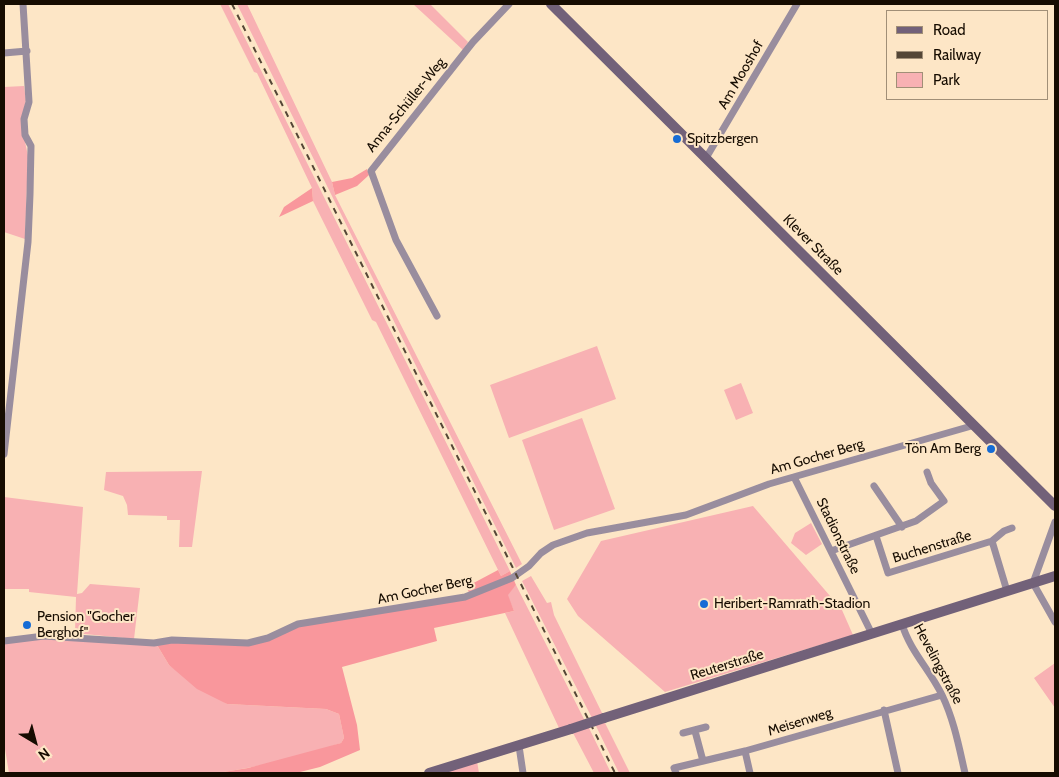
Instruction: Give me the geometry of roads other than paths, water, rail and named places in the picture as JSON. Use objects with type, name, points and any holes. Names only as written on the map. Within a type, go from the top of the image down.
[{"type":"street","points":[[4,454],[28,242],[31,157],[24,119],[29,102],[28,51],[23,4]]},
{"type":"street","name":"Anna-Schüller-Weg","points":[[437,316],[396,240],[371,171],[473,42],[509,4]]},
{"type":"street","name":"Klever Straße","points":[[551,4],[1055,506]]},
{"type":"street","name":"Am Mooshof","points":[[706,158],[798,4]]},
{"type":"street","points":[[4,54],[28,51]]},
{"type":"street","name":"Am Gocher Berg","points":[[4,641],[44,636],[154,643],[172,640],[248,643],[268,638],[298,624],[323,619],[358,616],[465,597],[512,578],[553,545],[587,533],[686,514],[794,477],[975,425]]},
{"type":"street","points":[[831,551],[916,521],[944,501],[931,483],[927,472]]},
{"type":"street","name":"Stadionstraße","points":[[794,477],[872,634]]},
{"type":"street","points":[[874,486],[902,527]]},
{"type":"street","points":[[1055,522],[1032,583],[1055,622]]},
{"type":"street","name":"Buchenstraße","points":[[876,536],[888,573],[992,541],[1004,531],[1012,528]]},
{"type":"street","name":"Buchenstraße","points":[[992,541],[1007,591]]},
{"type":"street","name":"Reuterstraße","points":[[429,773],[1055,576]]},
{"type":"street","name":"Hevelingstraße","points":[[902,624],[909,642],[942,695],[952,718],[965,773]]},
{"type":"street","name":"Meisenweg","points":[[676,773],[674,768],[745,751],[942,695]]},
{"type":"street","points":[[884,710],[898,773]]},
{"type":"street","points":[[683,733],[706,728]]},
{"type":"street","points":[[695,731],[703,761]]},
{"type":"street","points":[[519,746],[524,773]]},
{"type":"street","points":[[745,751],[750,773]]},
{"type":"railway","points":[[232,4],[615,773]]},
{"type":"place","name":"Spitzbergen","points":[[677,139]]},
{"type":"place","name":"Tön Am Berg","points":[[991,449]]},
{"type":"place","name":"Heribert-Ramrath-Stadion","points":[[704,604]]},
{"type":"place","name":"Pension \"Gocher Berghof\"","points":[[27,625]]}]
